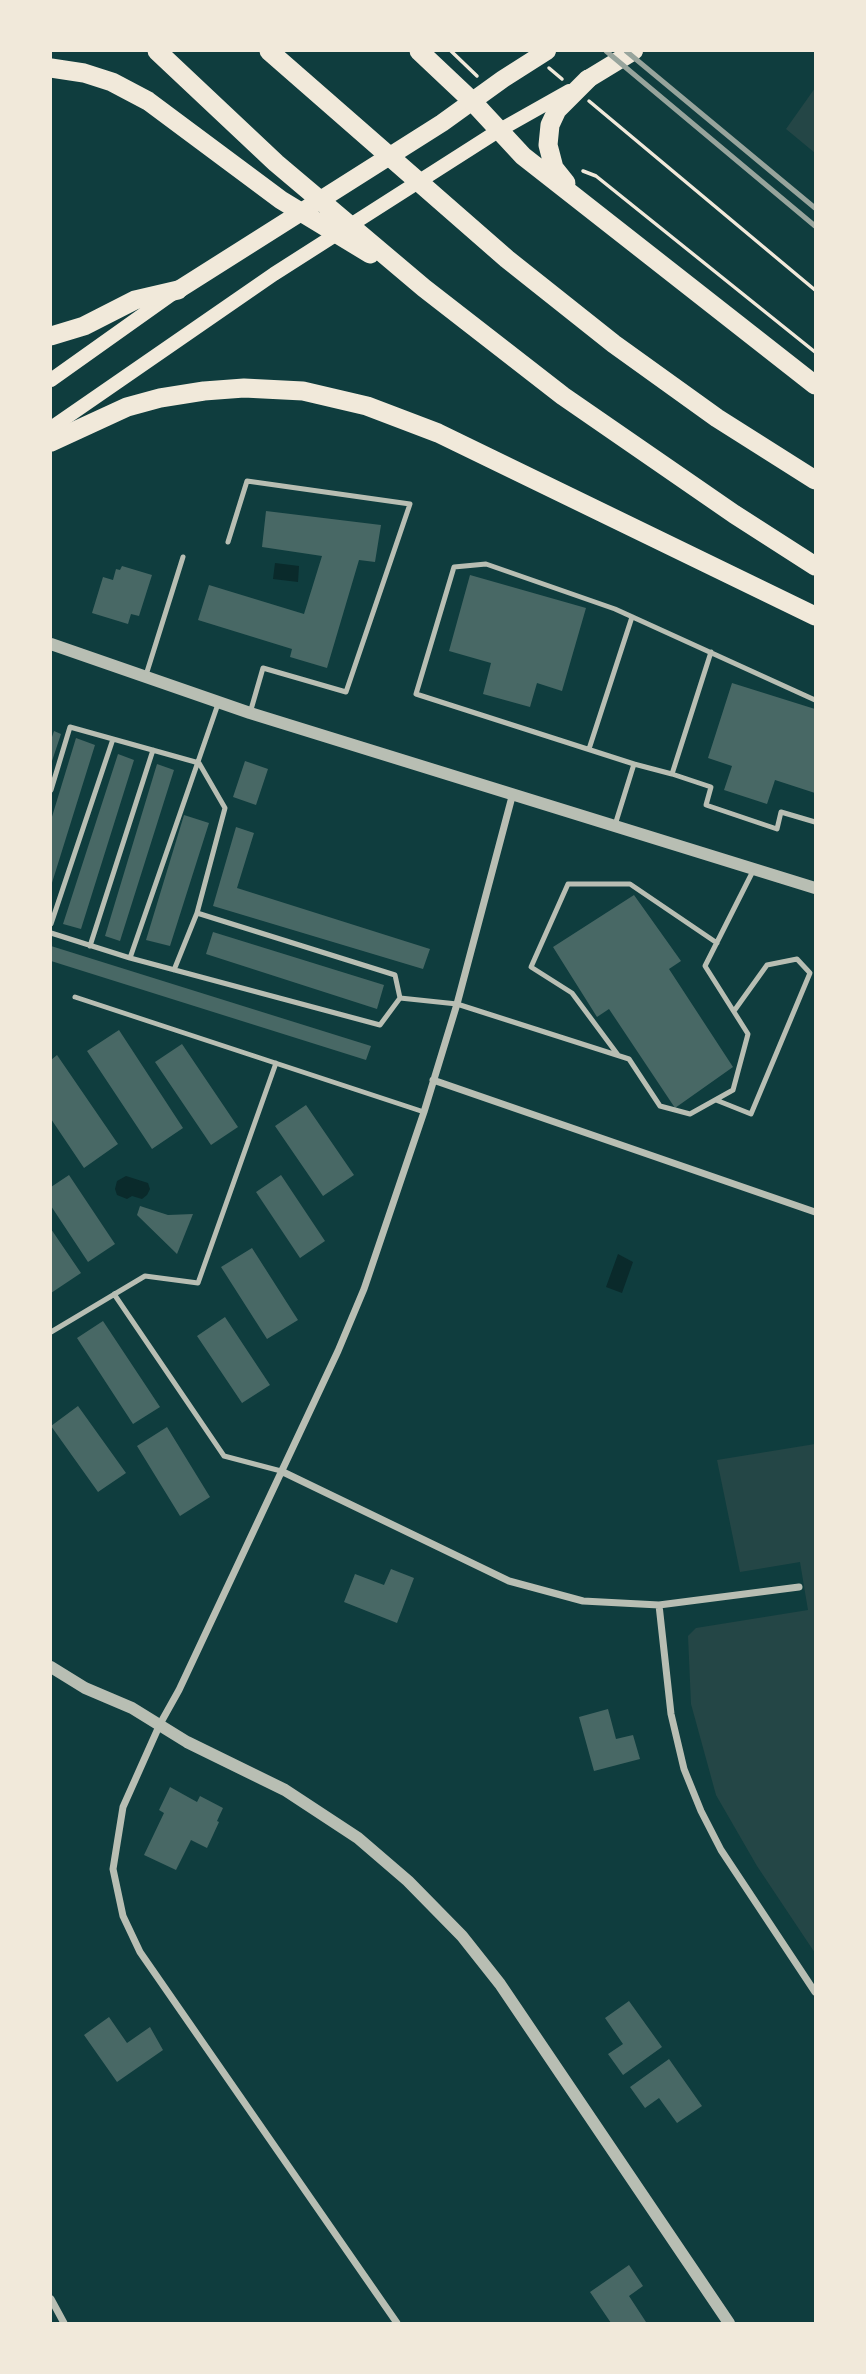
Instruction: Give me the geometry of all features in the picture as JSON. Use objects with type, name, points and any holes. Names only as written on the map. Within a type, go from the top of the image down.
[{"type":"highway","points":[[157,51],[276,163],[424,288],[563,396],[734,514],[815,566]]},
{"type":"highway","points":[[269,51],[507,259],[614,344],[717,418],[815,480]]},
{"type":"highway","points":[[419,51],[472,101],[517,152],[815,385]]},
{"type":"highway","points":[[51,68],[84,73],[112,82],[148,101],[281,200],[424,288]]},
{"type":"highway","points":[[580,87],[557,110],[548,145],[554,168],[580,200]]},
{"type":"highway","points":[[51,336],[84,326],[135,300],[178,290]]},
{"type":"highway","points":[[51,442],[127,407],[160,398],[244,388],[303,391],[367,406],[438,433],[815,617]]},
{"type":"main road","points":[[51,428],[274,274],[498,131],[580,87],[634,51]]},
{"type":"main road","points":[[51,380],[178,290],[442,123],[497,83],[543,55]]},
{"type":"street","points":[[51,644],[250,713],[815,888]]},
{"type":"street","points":[[397,2323],[140,1952],[123,1916],[113,1869],[123,1807],[338,1351],[364,1289],[424,1112],[457,1004],[513,793]]},
{"type":"street","points":[[433,1080],[815,1212]]},
{"type":"street","points":[[281,1471],[509,1581],[583,1601],[659,1605],[799,1587]]},
{"type":"street","points":[[659,1605],[671,1714],[684,1769],[721,1850],[815,1992]]},
{"type":"street","points":[[51,1667],[85,1688],[132,1708],[187,1742],[285,1790],[358,1838],[408,1881],[462,1936],[500,1984],[729,2323]]},
{"type":"street","points":[[51,2299],[64,2323]]},
{"type":"lane","points":[[228,542],[247,481],[410,504],[346,692],[263,668],[250,713]]},
{"type":"lane","points":[[145,678],[183,557]]},
{"type":"lane","points":[[815,700],[632,617],[486,564],[454,567],[416,694],[711,786],[706,805],[777,829],[781,812],[815,822]]},
{"type":"lane","points":[[589,749],[632,617]]},
{"type":"lane","points":[[672,774],[711,652]]},
{"type":"lane","points":[[130,958],[219,701]]},
{"type":"lane","points":[[51,790],[70,727],[199,763],[225,808],[197,913],[174,970]]},
{"type":"lane","points":[[51,924],[113,739]]},
{"type":"lane","points":[[90,946],[153,750]]},
{"type":"lane","points":[[615,825],[634,764]]},
{"type":"lane","points":[[400,998],[457,1004],[629,1059],[660,1106],[690,1114],[733,1090],[748,1034],[705,966],[754,869]]},
{"type":"lane","points":[[618,1055],[572,993],[531,967],[568,884],[629,884],[717,943]]},
{"type":"lane","points":[[51,933],[130,958],[380,1025],[400,998],[395,975],[197,913]]},
{"type":"lane","points":[[716,1100],[751,1114],[810,973],[797,959],[767,965],[734,1011]]},
{"type":"lane","points":[[75,996],[424,1112]]},
{"type":"lane","points":[[51,1332],[145,1276],[198,1283],[276,1063]]},
{"type":"lane","points":[[114,1294],[224,1456],[281,1471]]},
{"type":"path","points":[[451,51],[497,83]]},
{"type":"path","points":[[543,55],[815,290]]},
{"type":"path","points":[[583,171],[596,176],[815,352]]},
{"type":"shaded area","points":[[815,88],[815,153],[786,129]]},
{"type":"shaded area","points":[[275,563],[299,566],[298,582],[273,579]]},
{"type":"shaded area","points":[[126,1176],[148,1183],[150,1189],[147,1195],[142,1199],[132,1196],[127,1199],[117,1195],[117,1181]]},
{"type":"shaded area","points":[[618,1254],[633,1262],[622,1293],[606,1287]]},
{"type":"shaded area","points":[[815,1444],[815,1953],[757,1866],[716,1795],[691,1704],[688,1636],[696,1628],[808,1610],[800,1562],[740,1572],[717,1460]]},
{"type":"building","points":[[266,511],[381,525],[375,562],[359,560],[327,668],[290,657],[292,649],[198,620],[209,585],[304,614],[322,556],[262,547]]},
{"type":"building","points":[[122,566],[152,575],[139,616],[131,614],[128,624],[92,613],[103,577],[113,580],[116,569],[120,570]]},
{"type":"building","points":[[470,575],[586,608],[562,691],[537,683],[530,707],[483,694],[491,663],[449,651]]},
{"type":"building","points":[[732,683],[815,709],[815,793],[775,780],[767,804],[724,790],[732,766],[708,758]]},
{"type":"building","points":[[54,731],[61,734],[51,764],[51,740]]},
{"type":"building","points":[[76,738],[95,745],[51,886],[51,820]]},
{"type":"building","points":[[118,754],[134,760],[81,929],[63,924]]},
{"type":"building","points":[[245,761],[268,769],[256,805],[233,797]]},
{"type":"building","points":[[157,764],[174,770],[120,941],[105,936]]},
{"type":"building","points":[[184,815],[209,823],[170,946],[146,940]]},
{"type":"building","points":[[236,827],[254,833],[237,888],[430,949],[423,969],[213,906]]},
{"type":"building","points":[[634,895],[681,961],[669,969],[733,1067],[675,1108],[609,1009],[597,1017],[553,947]]},
{"type":"building","points":[[213,932],[384,985],[377,1009],[206,954]]},
{"type":"building","points":[[51,946],[371,1046],[366,1060],[51,961]]},
{"type":"building","points":[[119,1030],[183,1128],[152,1149],[87,1051]]},
{"type":"building","points":[[182,1044],[238,1127],[211,1145],[155,1062]]},
{"type":"building","points":[[57,1055],[118,1144],[84,1168],[51,1119],[51,1060]]},
{"type":"building","points":[[306,1105],[354,1175],[323,1196],[275,1126]]},
{"type":"building","points":[[69,1175],[115,1244],[88,1262],[51,1206],[51,1187]]},
{"type":"building","points":[[281,1175],[325,1241],[300,1258],[256,1192]]},
{"type":"building","points":[[140,1206],[168,1215],[193,1214],[177,1254],[137,1215]]},
{"type":"building","points":[[51,1229],[81,1273],[51,1293]]},
{"type":"building","points":[[252,1248],[298,1320],[267,1339],[221,1267]]},
{"type":"building","points":[[225,1317],[270,1385],[242,1403],[197,1336]]},
{"type":"building","points":[[103,1321],[160,1407],[133,1424],[77,1338]]},
{"type":"building","points":[[78,1406],[126,1473],[98,1492],[51,1426]]},
{"type":"building","points":[[167,1427],[210,1497],[180,1516],[137,1446]]},
{"type":"building","points":[[391,1569],[414,1578],[397,1623],[344,1602],[355,1574],[384,1585]]},
{"type":"building","points":[[608,1709],[616,1739],[633,1735],[640,1759],[594,1771],[579,1717]]},
{"type":"building","points":[[170,1787],[197,1802],[200,1796],[223,1808],[207,1848],[191,1840],[176,1870],[144,1855],[164,1813],[159,1810]]},
{"type":"building","points":[[629,2001],[662,2047],[623,2075],[608,2054],[623,2044],[605,2018]]},
{"type":"building","points":[[109,2017],[127,2043],[150,2027],[163,2050],[117,2082],[84,2035]]},
{"type":"building","points":[[669,2059],[702,2106],[677,2123],[659,2098],[645,2108],[630,2087]]},
{"type":"building","points":[[629,2265],[643,2286],[629,2296],[646,2322],[611,2323],[590,2292]]},
{"type":"railway","points":[[606,51],[815,226]]},
{"type":"railway","points":[[626,51],[815,208]]}]
